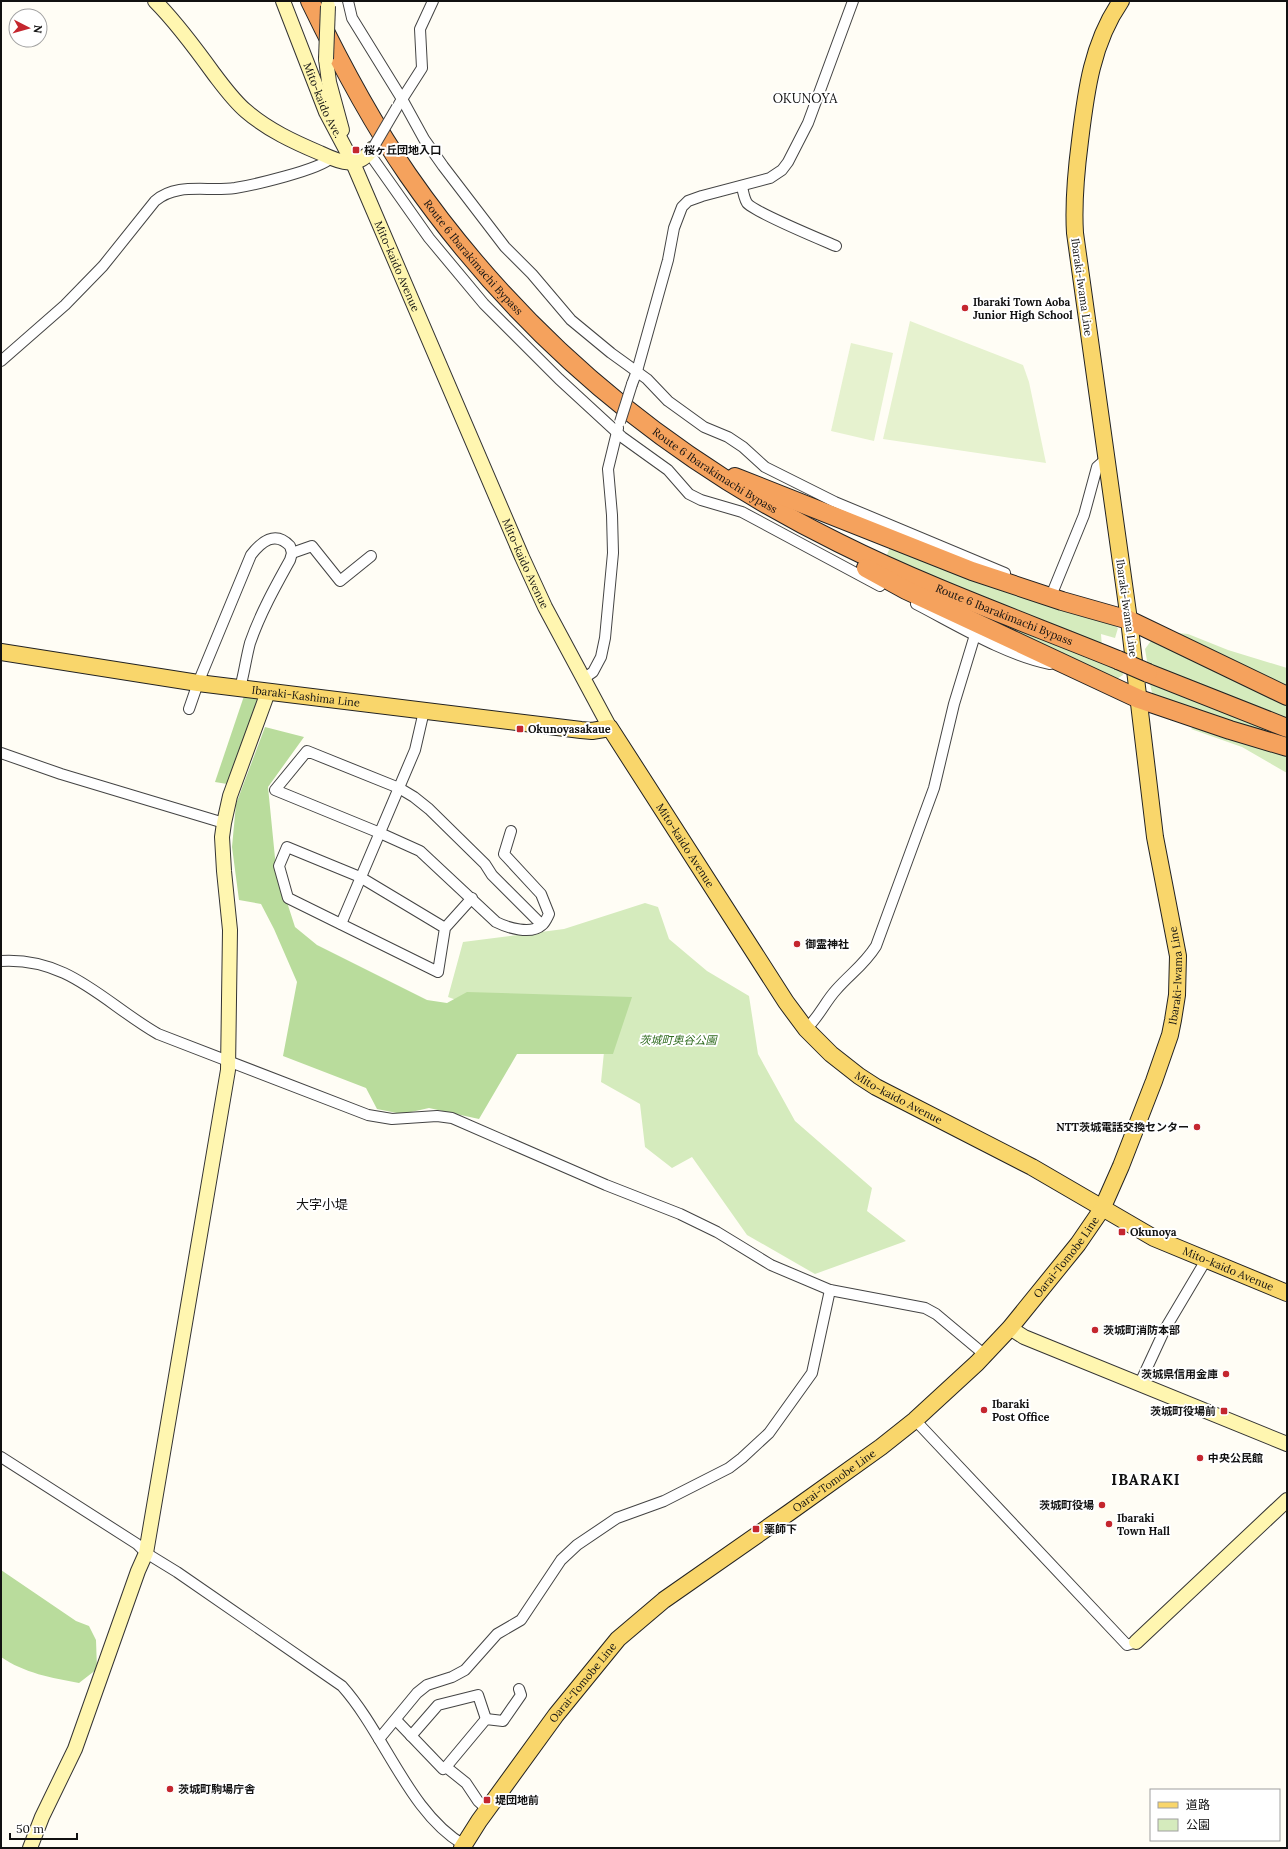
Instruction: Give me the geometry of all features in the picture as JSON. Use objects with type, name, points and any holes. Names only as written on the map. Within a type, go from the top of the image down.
[{"type":"highway","name":"Route 6 Ibarakimachi Bypass","points":[[310,1],[343,68],[377,127],[407,174],[459,244],[528,322],[555,348],[607,395],[671,444],[724,479],[799,523],[896,570],[1287,728]]},
{"type":"highway","points":[[692,458],[728,474],[958,566],[1057,596],[1129,620],[1287,696]]},
{"type":"highway","points":[[724,479],[741,499],[805,536],[906,590],[1139,699],[1230,730],[1287,747]]},
{"type":"main road","name":"Ibaraki-Iwama Line","points":[[1102,1208],[1123,1161],[1164,1054],[1170,1035],[1177,995],[1178,976],[1176,944],[1155,837],[1129,620],[1075,233],[1073,209],[1084,102],[1099,41],[1116,3]]},
{"type":"main road","name":"Ibaraki-Kashima Line","points":[[1,652],[198,683],[268,692],[581,730],[592,731],[610,728]]},
{"type":"main road","name":"Mito-kaido Avenue","points":[[610,728],[765,970],[806,1029],[844,1065],[876,1087],[1032,1168],[1154,1238],[1287,1293]]},
{"type":"main road","name":"Oarai-Tomobe Line","points":[[463,1846],[487,1810],[589,1674],[607,1652],[632,1626],[664,1600],[797,1507],[915,1420],[944,1395],[1010,1328],[1078,1244],[1102,1208]]},
{"type":"street","points":[[155,1],[170,17],[230,95],[245,111],[276,133],[331,158],[365,158],[371,151],[422,68],[420,29],[433,1]]},
{"type":"street","name":"Mito-kaido Ave.","points":[[283,1],[326,112],[350,158]]},
{"type":"street","points":[[348,1],[352,18],[400,103],[443,166],[505,247],[532,274],[571,320],[611,353],[647,379],[668,402],[704,427],[728,437],[743,447],[765,467],[828,499],[1057,596],[1084,515],[1097,467],[1106,459]]},
{"type":"street","points":[[583,679],[593,672],[601,657],[605,638],[613,553],[612,515],[608,469],[618,426],[637,371],[668,260],[677,216],[688,202],[770,178],[782,170],[788,162],[808,123],[853,1]]},
{"type":"street","name":"Mito-kaido Ave.","points":[[328,4],[326,59],[329,82],[350,158]]},
{"type":"street","points":[[371,151],[428,238],[484,304],[558,380],[618,426],[622,437],[668,470],[689,494],[701,500],[742,512],[975,635],[1036,661],[1050,664],[1064,663]]},
{"type":"street","points":[[1,361],[65,305],[103,266],[154,201],[162,194],[178,189],[234,188],[312,169],[326,163],[331,158]]},
{"type":"street","name":"Mito-kaido Avenue","points":[[350,158],[522,557],[545,607],[610,728]]},
{"type":"street","points":[[742,186],[748,205],[772,218],[836,246]]},
{"type":"street","points":[[189,709],[198,683],[251,555],[260,544],[273,539],[287,543],[290,546],[292,553],[290,560],[269,598],[257,626],[250,645],[240,688]]},
{"type":"street","points":[[292,553],[312,546],[340,581],[371,556]]},
{"type":"street","points":[[806,1029],[814,1022],[836,990],[867,960],[876,946],[934,788],[954,704],[975,635]]},
{"type":"street","points":[[30,1848],[50,1799],[75,1749],[146,1553],[229,1060],[230,930],[223,864],[222,837],[230,796],[268,692]]},
{"type":"street","points":[[341,924],[415,750],[424,711]]},
{"type":"street","points":[[511,831],[504,854],[541,894],[549,914],[542,925],[533,930],[507,928],[496,922],[427,856],[412,847],[275,790],[307,751],[399,788],[414,797],[429,809],[485,864],[492,875],[542,925]]},
{"type":"street","points":[[1,753],[61,774],[224,823]]},
{"type":"street","points":[[445,928],[360,878],[287,847],[279,866],[288,898],[438,972],[445,928],[472,898]]},
{"type":"street","points":[[1,961],[22,961],[65,973],[92,987],[136,1022],[158,1034],[229,1060],[368,1115],[392,1119],[437,1116],[463,1122],[606,1185],[680,1214],[717,1232],[771,1265],[830,1290],[925,1308],[936,1314],[985,1355]]},
{"type":"street","points":[[1140,1383],[1165,1329],[1206,1260]]},
{"type":"street","points":[[380,1739],[417,1693],[427,1685],[452,1677],[465,1670],[497,1634],[521,1620],[561,1560],[577,1545],[617,1518],[664,1501],[729,1468],[769,1433],[812,1373],[830,1290]]},
{"type":"street","points":[[1010,1328],[1024,1337],[1287,1444]]},
{"type":"street","points":[[915,1420],[1127,1645],[1136,1642],[1287,1500]]},
{"type":"street","points":[[1,1457],[137,1544],[146,1553],[177,1572],[342,1686],[362,1710],[430,1818],[463,1846]]},
{"type":"street","points":[[486,1719],[503,1721],[521,1695],[519,1689]]},
{"type":"street","points":[[411,1736],[438,1705],[478,1695],[486,1719]]},
{"type":"street","points":[[396,1720],[443,1770],[486,1719]]},
{"type":"street","points":[[446,1767],[466,1783],[478,1801],[487,1810]]},
{"type":"green space","points":[[910,321],[1023,365],[1029,382],[1046,463],[883,439]]},
{"type":"green space","points":[[851,343],[893,353],[874,441],[831,431]]},
{"type":"green space","points":[[891,545],[1109,622],[1118,628],[1115,638],[1101,634],[1102,648],[886,557]]},
{"type":"green space","points":[[879,569],[1122,669],[1123,675],[1112,682]]},
{"type":"green space","points":[[1168,632],[1188,634],[1228,650],[1287,668],[1287,692]]},
{"type":"green space","points":[[1153,638],[1287,701],[1287,723],[1148,667],[1145,649]]},
{"type":"green space","points":[[1149,680],[1287,736],[1287,743],[1154,701]]},
{"type":"green space","points":[[244,696],[258,698],[227,784],[215,782]]},
{"type":"green space","points":[[265,727],[304,737],[268,787],[276,868],[295,927],[317,945],[427,1000],[447,1003],[467,992],[632,997],[613,1054],[517,1054],[479,1119],[429,1108],[402,1114],[377,1109],[366,1088],[283,1056],[297,982],[274,929],[261,904],[239,900],[232,847],[236,804]]},
{"type":"green space","points":[[1194,727],[1287,756],[1287,773],[1242,747],[1191,729]]},
{"type":"green space","name":"茨城町奥谷公園","points":[[645,903],[658,907],[669,939],[707,971],[749,996],[758,1054],[795,1121],[872,1188],[867,1211],[906,1241],[815,1274],[747,1235],[692,1157],[672,1168],[645,1147],[640,1104],[601,1082],[604,1052],[448,997],[463,942],[564,929]]},
{"type":"green space","points":[[1,1570],[76,1621],[89,1626],[96,1640],[97,1669],[79,1683],[29,1671],[10,1663],[1,1657]]},
{"type":"place","name":"桜ヶ丘団地入口","points":[[356,150]]},
{"type":"place","name":"Ibaraki Town Aoba Junior High School","points":[[965,308]]},
{"type":"place","name":"Okunoyasakaue","points":[[520,729]]},
{"type":"place","name":"御霊神社","points":[[797,944]]},
{"type":"place","name":"NTT茨城電話交換センター","points":[[1197,1127]]},
{"type":"place","name":"Okunoya","points":[[1122,1232]]},
{"type":"place","name":"茨城町消防本部","points":[[1095,1330]]},
{"type":"place","name":"茨城県信用金庫","points":[[1226,1374]]},
{"type":"place","name":"Ibaraki Post Office","points":[[984,1410]]},
{"type":"place","name":"茨城町役場前","points":[[1224,1411]]},
{"type":"place","name":"中央公民館","points":[[1200,1458]]},
{"type":"place","name":"茨城町役場","points":[[1102,1505]]},
{"type":"place","name":"Ibaraki Town Hall","points":[[1109,1524]]},
{"type":"place","name":"薬師下","points":[[756,1529]]},
{"type":"place","name":"茨城町駒場庁舎","points":[[170,1789]]},
{"type":"place","name":"堤団地前","points":[[487,1800]]},
{"type":"district","name":"OKUNOYA","points":[[805,98]]},
{"type":"district","name":"大字小堤","points":[[322,1204]]},
{"type":"district","name":"IBARAKI","points":[[1146,1479]]}]
